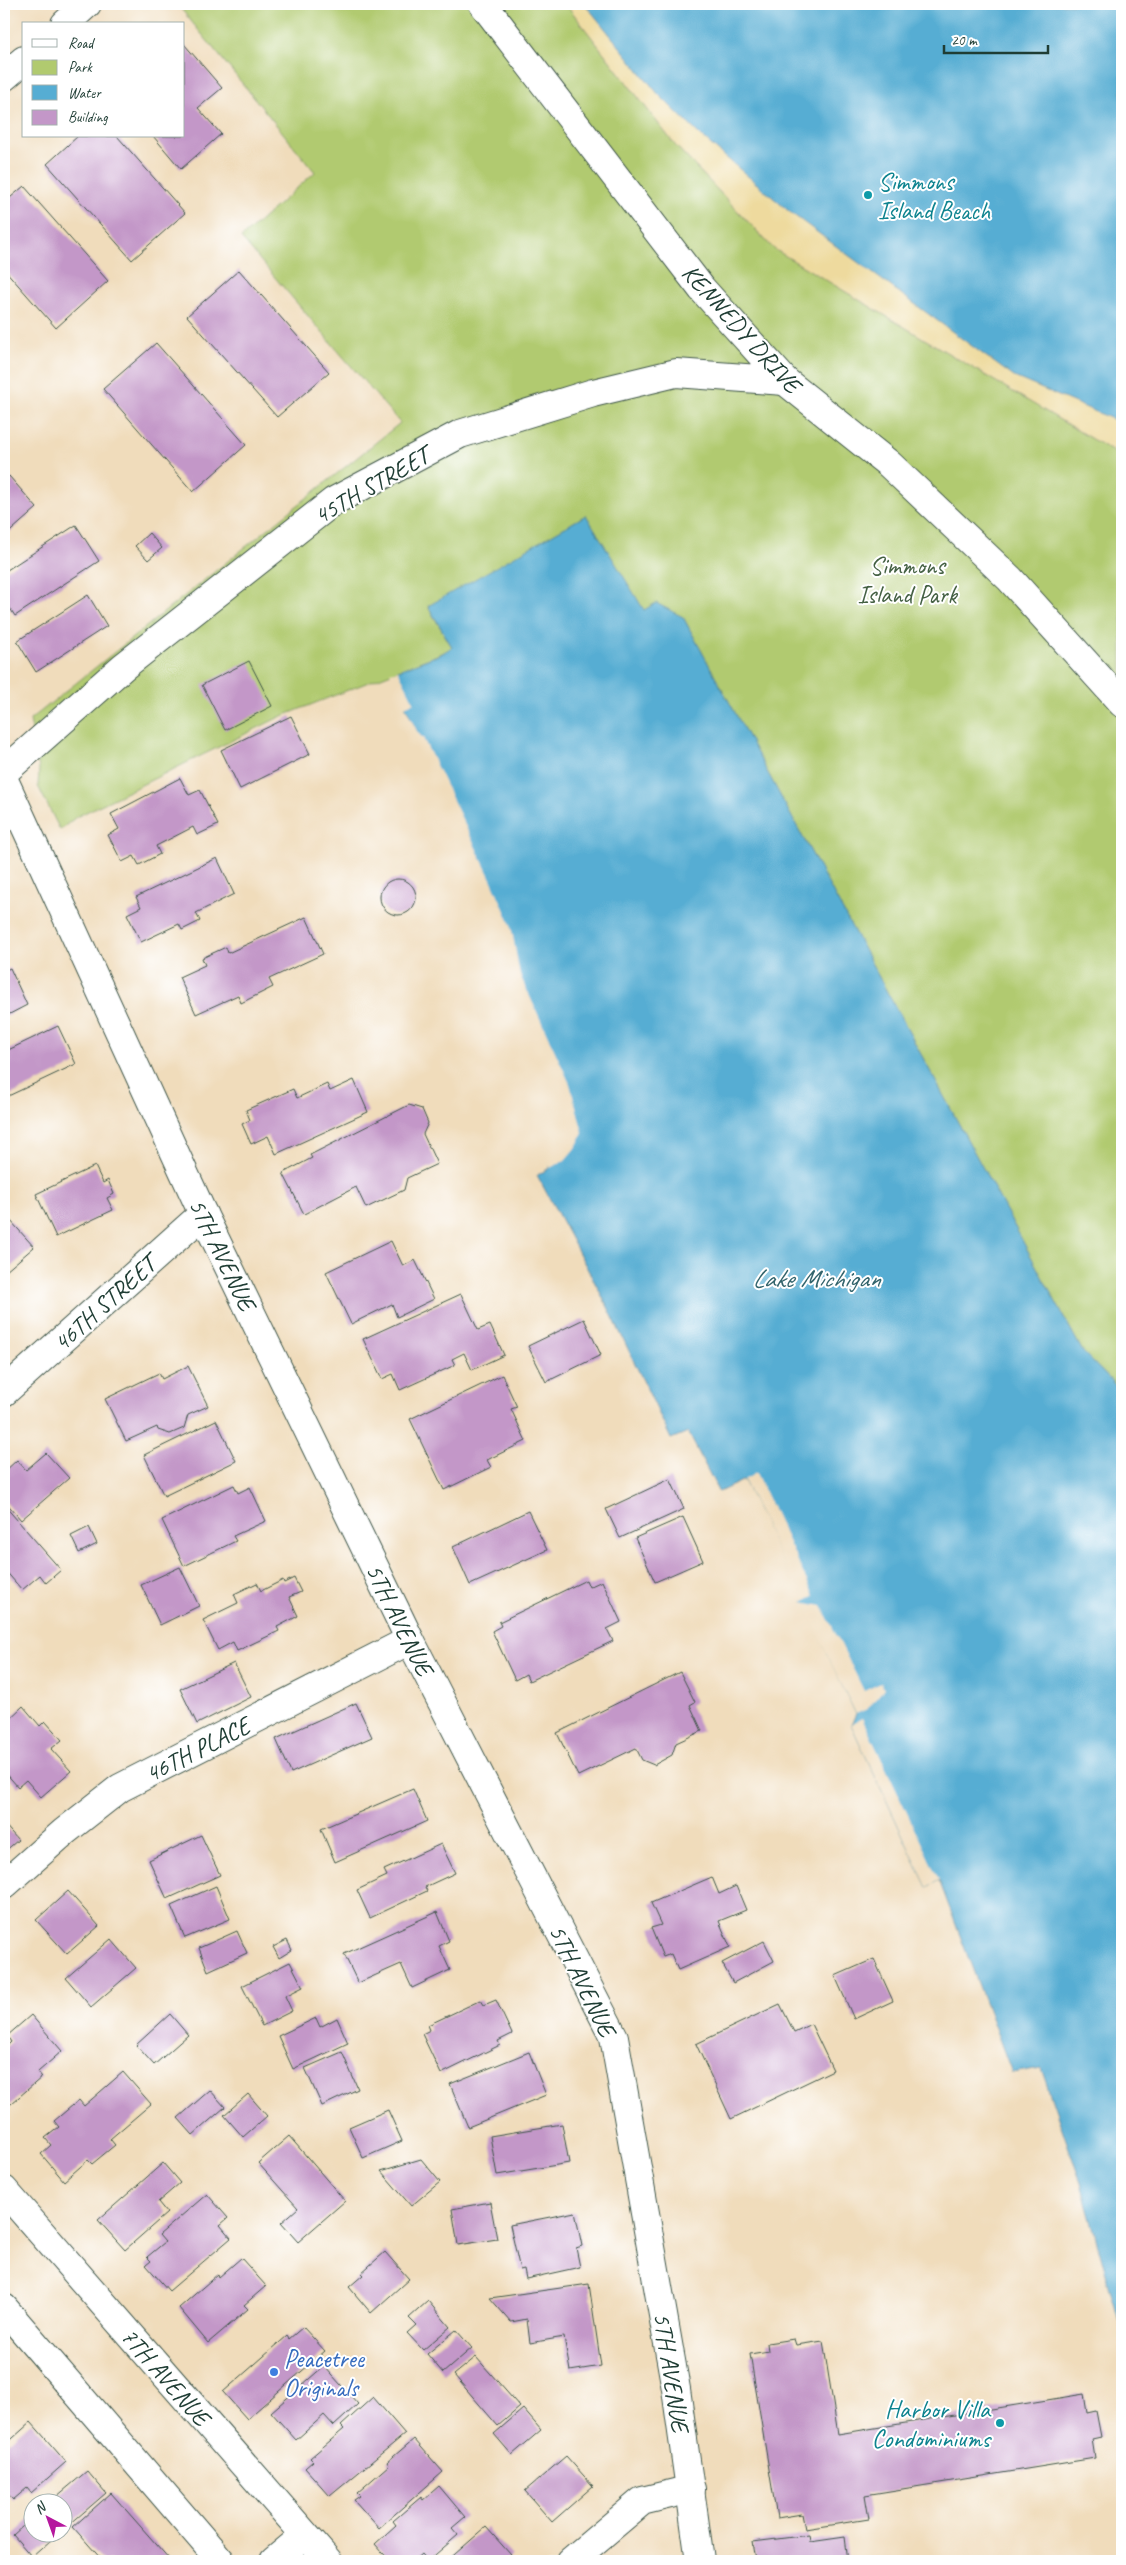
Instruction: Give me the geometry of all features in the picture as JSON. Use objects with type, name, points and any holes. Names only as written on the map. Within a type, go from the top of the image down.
[{"type":"street","points":[[67,22],[88,4]]},
{"type":"street","name":"KENNEDY DRIVE","points":[[483,4],[702,289],[785,381],[889,464],[1010,579],[1122,703]]},
{"type":"street","points":[[4,77],[22,62]]},
{"type":"street","name":"45TH STREET","points":[[4,772],[123,667],[334,501],[460,434],[593,393],[676,373],[785,381]]},
{"type":"street","name":"5TH AVENUE","points":[[4,780],[203,1214],[410,1640],[614,2038],[676,2389],[700,2561]]},
{"type":"street","name":"46TH STREET","points":[[4,1392],[203,1214]]},
{"type":"street","name":"46TH PLACE","points":[[4,1885],[64,1832],[120,1788],[410,1640]]},
{"type":"street","name":"7TH AVENUE","points":[[4,2190],[328,2561]]},
{"type":"street","points":[[4,2308],[221,2561]]},
{"type":"street","points":[[570,2561],[642,2500],[691,2488]]},
{"type":"street","points":[[274,2561],[305,2535]]},
{"type":"green space","name":"Simmons Island Park","points":[[177,4],[566,4],[675,145],[774,249],[1122,457],[1122,1392],[1083,1352],[683,617],[644,611],[586,515],[428,607],[452,647],[447,651],[280,717],[76,817],[60,830],[38,786],[39,769],[30,720],[400,423],[241,238],[315,172]]},
{"type":"sand","name":"Simmons Island Beach","points":[[566,4],[874,4],[1122,283],[1122,457],[774,249],[675,145]]},
{"type":"water","name":"Simmons Island Beach","points":[[585,4],[1122,4],[1122,423],[1014,377],[791,213],[702,137],[659,95]]},
{"type":"water","name":"Lake Michigan","points":[[586,515],[644,610],[656,603],[683,617],[1083,1352],[1122,1392],[1122,2332],[1081,2183],[1041,2068],[1012,2073],[939,1880],[927,1887],[851,1724],[856,1714],[744,1480],[719,1492],[688,1432],[671,1439],[608,1307],[537,1175],[550,1168],[549,1161],[561,1145],[571,1120],[540,1040],[500,916],[405,706],[393,672],[441,654],[452,647],[428,606]]},
{"type":"pier","points":[[398,670],[414,702],[405,707],[418,733],[423,738],[492,881],[511,925],[520,975],[570,1084],[583,1133],[576,1147],[565,1160],[550,1168],[547,1160],[559,1143],[569,1120],[514,982],[497,917],[403,707],[390,672]]},
{"type":"pier","points":[[756,1473],[814,1596],[802,1602],[822,1606],[864,1691],[881,1683],[884,1689],[867,1709],[856,1714],[801,1602],[744,1480]]},
{"type":"pier","points":[[862,1718],[939,1880],[927,1887],[851,1724]]},
{"type":"building","points":[[185,45],[222,88],[198,108],[221,134],[181,169],[155,138],[185,138]]},
{"type":"building","points":[[76,138],[119,138],[185,213],[132,260],[47,164]]},
{"type":"building","points":[[24,186],[108,281],[56,328],[4,269],[4,203]]},
{"type":"building","points":[[239,270],[329,372],[277,417],[187,316]]},
{"type":"building","points":[[156,343],[246,445],[193,492],[103,389]]},
{"type":"building","points":[[9,476],[37,508],[4,537],[4,480]]},
{"type":"building","points":[[76,525],[99,561],[15,616],[4,599],[4,572]]},
{"type":"building","points":[[149,533],[162,548],[148,560],[135,546]]},
{"type":"building","points":[[88,595],[107,626],[36,672],[17,641]]},
{"type":"building","points":[[249,661],[272,706],[225,730],[202,685]]},
{"type":"building","points":[[291,716],[310,754],[240,789],[221,750]]},
{"type":"building","points":[[180,778],[189,795],[200,790],[218,825],[197,835],[193,827],[156,846],[160,854],[139,865],[134,856],[122,862],[108,835],[119,829],[111,814]]},
{"type":"building","points":[[217,858],[234,894],[196,913],[200,921],[182,930],[179,924],[141,942],[127,914],[141,907],[136,897]]},
{"type":"building","points":[[398,879],[411,884],[416,897],[411,910],[398,915],[385,910],[380,897],[385,884]]},
{"type":"building","points":[[306,917],[323,954],[269,979],[273,987],[241,1003],[238,995],[196,1014],[179,977],[205,965],[202,958],[226,947],[228,953]]},
{"type":"building","points":[[10,968],[27,1005],[4,1017],[4,971]]},
{"type":"building","points":[[58,1026],[76,1064],[4,1098],[4,1052]]},
{"type":"building","points":[[354,1080],[368,1112],[276,1154],[268,1136],[251,1144],[242,1124],[250,1120],[246,1110],[293,1089],[297,1098],[327,1084],[330,1091]]},
{"type":"building","points":[[409,1105],[422,1109],[428,1123],[423,1134],[437,1164],[407,1178],[404,1190],[366,1208],[356,1187],[304,1214],[283,1173],[312,1158],[310,1155]]},
{"type":"building","points":[[95,1166],[103,1183],[108,1180],[114,1194],[107,1198],[113,1210],[56,1237],[36,1194]]},
{"type":"building","points":[[10,1220],[34,1247],[5,1272],[4,1225]]},
{"type":"building","points":[[391,1241],[403,1266],[415,1260],[434,1299],[397,1317],[392,1304],[351,1324],[326,1272]]},
{"type":"building","points":[[461,1294],[478,1330],[490,1325],[504,1355],[472,1370],[464,1353],[452,1359],[455,1365],[400,1390],[393,1374],[382,1379],[363,1339]]},
{"type":"building","points":[[584,1319],[601,1355],[546,1382],[528,1346]]},
{"type":"building","points":[[188,1366],[208,1406],[188,1415],[184,1428],[170,1434],[158,1430],[157,1427],[126,1441],[105,1399],[159,1373],[162,1379]]},
{"type":"building","points":[[502,1375],[517,1407],[511,1409],[526,1441],[487,1460],[491,1467],[444,1490],[410,1419]]},
{"type":"building","points":[[216,1420],[236,1461],[164,1496],[144,1455]]},
{"type":"building","points":[[46,1453],[69,1478],[21,1520],[4,1500],[4,1472],[17,1460],[26,1470]]},
{"type":"building","points":[[670,1479],[684,1509],[620,1538],[606,1509]]},
{"type":"building","points":[[234,1485],[238,1493],[250,1487],[266,1521],[233,1536],[236,1541],[184,1566],[162,1520]]},
{"type":"building","points":[[4,1505],[61,1570],[46,1583],[40,1575],[22,1590],[4,1569]]},
{"type":"building","points":[[528,1511],[547,1550],[470,1585],[453,1547]]},
{"type":"building","points":[[683,1517],[703,1561],[655,1582],[635,1538]]},
{"type":"building","points":[[89,1527],[97,1544],[79,1553],[71,1536]]},
{"type":"building","points":[[180,1567],[199,1606],[160,1625],[141,1585]]},
{"type":"building","points":[[294,1578],[301,1592],[289,1597],[298,1616],[277,1627],[279,1631],[237,1651],[233,1642],[218,1650],[203,1620],[238,1603],[234,1594],[257,1583],[261,1591],[283,1580],[284,1583]]},
{"type":"building","points":[[586,1580],[589,1587],[602,1581],[621,1622],[607,1629],[613,1641],[529,1681],[526,1674],[515,1680],[492,1631],[501,1626],[499,1622]]},
{"type":"building","points":[[234,1663],[251,1697],[197,1724],[180,1689]]},
{"type":"building","points":[[680,1672],[695,1702],[690,1705],[702,1731],[676,1743],[672,1755],[654,1765],[642,1760],[636,1748],[578,1776],[557,1733]]},
{"type":"building","points":[[356,1703],[372,1737],[291,1773],[276,1739]]},
{"type":"building","points":[[23,1706],[40,1726],[45,1721],[62,1740],[51,1749],[71,1771],[41,1797],[26,1780],[18,1787],[4,1771],[4,1724]]},
{"type":"building","points":[[413,1789],[427,1821],[335,1862],[321,1829]]},
{"type":"building","points":[[4,1824],[18,1840],[4,1852]]},
{"type":"building","points":[[201,1835],[220,1875],[167,1899],[149,1860]]},
{"type":"building","points":[[441,1844],[455,1873],[425,1887],[427,1891],[370,1918],[357,1890],[387,1876],[384,1870]]},
{"type":"building","points":[[712,1877],[719,1894],[736,1886],[746,1910],[719,1921],[730,1947],[678,1970],[671,1954],[663,1957],[651,1928],[661,1925],[651,1903]]},
{"type":"building","points":[[216,1886],[230,1919],[185,1938],[171,1906]]},
{"type":"building","points":[[68,1891],[99,1926],[67,1954],[36,1920]]},
{"type":"building","points":[[437,1912],[449,1941],[439,1946],[450,1970],[412,1988],[401,1964],[358,1983],[344,1954]]},
{"type":"building","points":[[237,1931],[247,1953],[208,1971],[199,1948]]},
{"type":"building","points":[[111,1939],[136,1968],[91,2007],[66,1978]]},
{"type":"building","points":[[287,1940],[292,1950],[279,1958],[273,1947]]},
{"type":"building","points":[[764,1941],[774,1961],[733,1983],[722,1963]]},
{"type":"building","points":[[874,1959],[893,2001],[854,2019],[835,1976]]},
{"type":"building","points":[[290,1962],[303,1987],[285,1996],[292,2011],[262,2026],[242,1986]]},
{"type":"building","points":[[481,2000],[484,2005],[496,2000],[512,2034],[498,2041],[500,2045],[441,2074],[422,2034],[430,2030],[428,2025]]},
{"type":"building","points":[[780,2004],[794,2032],[811,2024],[833,2070],[731,2119],[696,2044]]},
{"type":"building","points":[[170,2014],[188,2035],[154,2065],[136,2045]]},
{"type":"building","points":[[31,2015],[62,2051],[38,2072],[42,2077],[4,2110],[4,2049],[11,2042],[7,2036]]},
{"type":"building","points":[[316,2018],[320,2027],[337,2018],[348,2043],[293,2069],[278,2036]]},
{"type":"building","points":[[342,2052],[358,2089],[322,2106],[305,2068]]},
{"type":"building","points":[[529,2052],[546,2095],[468,2127],[450,2084]]},
{"type":"building","points":[[123,2072],[151,2104],[110,2139],[115,2145],[92,2164],[88,2160],[64,2181],[41,2154],[51,2145],[45,2138],[59,2127],[54,2121],[79,2100],[84,2106]]},
{"type":"building","points":[[210,2090],[225,2107],[193,2135],[178,2118]]},
{"type":"building","points":[[248,2094],[267,2116],[243,2137],[224,2115]]},
{"type":"building","points":[[388,2110],[402,2141],[363,2158],[349,2127]]},
{"type":"building","points":[[562,2124],[569,2163],[497,2175],[490,2136]]},
{"type":"building","points":[[289,2136],[345,2201],[298,2242],[281,2223],[298,2208],[258,2163]]},
{"type":"building","points":[[421,2159],[440,2182],[411,2206],[381,2171]]},
{"type":"building","points":[[163,2163],[180,2183],[158,2202],[167,2213],[125,2250],[98,2220]]},
{"type":"building","points":[[207,2194],[228,2218],[220,2225],[231,2238],[169,2291],[146,2265],[151,2261],[147,2257],[165,2242],[159,2235]]},
{"type":"building","points":[[490,2202],[497,2239],[458,2245],[452,2209]]},
{"type":"building","points":[[575,2212],[582,2246],[576,2248],[580,2267],[526,2279],[524,2269],[520,2270],[510,2225]]},
{"type":"building","points":[[385,2252],[409,2279],[371,2313],[349,2287],[363,2275],[361,2273]]},
{"type":"building","points":[[241,2258],[266,2286],[244,2305],[248,2309],[208,2343],[179,2308],[218,2274],[219,2277]]},
{"type":"building","points":[[589,2284],[601,2366],[570,2371],[564,2337],[530,2343],[527,2319],[511,2322],[490,2298]]},
{"type":"building","points":[[428,2301],[450,2327],[423,2350],[407,2333],[416,2325],[409,2318]]},
{"type":"building","name":"Peacetree Originals","points":[[303,2327],[325,2351],[247,2419],[223,2392],[287,2336],[289,2339]]},
{"type":"building","points":[[456,2330],[472,2348],[443,2373],[427,2354]]},
{"type":"building","name":"Harbor Villa Condominiums","points":[[794,2339],[796,2345],[823,2341],[838,2434],[1084,2394],[1087,2413],[1096,2411],[1101,2437],[1092,2439],[1095,2458],[865,2495],[869,2519],[805,2529],[802,2514],[777,2518],[750,2354],[768,2351],[767,2343]]},
{"type":"building","points":[[476,2357],[520,2407],[498,2426],[454,2375]]},
{"type":"building","points":[[324,2366],[358,2404],[334,2426],[324,2415],[296,2440],[271,2412]]},
{"type":"building","points":[[373,2397],[405,2434],[330,2496],[305,2468],[313,2461],[310,2458],[344,2429],[341,2426]]},
{"type":"building","points":[[523,2409],[541,2430],[512,2455],[494,2434]]},
{"type":"building","points":[[31,2422],[66,2462],[32,2492],[27,2488],[13,2500],[4,2490],[4,2446]]},
{"type":"building","points":[[414,2439],[443,2472],[379,2528],[354,2500],[360,2496],[357,2493],[389,2465],[387,2462]]},
{"type":"building","points":[[566,2456],[593,2486],[552,2522],[525,2491]]},
{"type":"building","points":[[87,2471],[106,2493],[72,2522],[72,2492],[62,2492]]},
{"type":"building","points":[[439,2486],[465,2517],[452,2528],[458,2535],[428,2561],[422,2554],[414,2561],[390,2561],[375,2544],[396,2525],[393,2521],[421,2497],[423,2500]]},
{"type":"building","points":[[111,2493],[171,2561],[103,2561],[73,2527]]},
{"type":"building","points":[[22,2527],[22,2542],[49,2542],[32,2557],[13,2535]]},
{"type":"building","points":[[486,2527],[511,2555],[504,2561],[447,2561]]},
{"type":"building","points":[[809,2535],[810,2542],[845,2537],[848,2561],[756,2561],[753,2542]]},
{"type":"place","name":"Simmons Island Beach","points":[[868,195]]},
{"type":"place","name":"Peacetree Originals","points":[[274,2372]]},
{"type":"place","name":"Harbor Villa Condominiums","points":[[1000,2423]]}]
